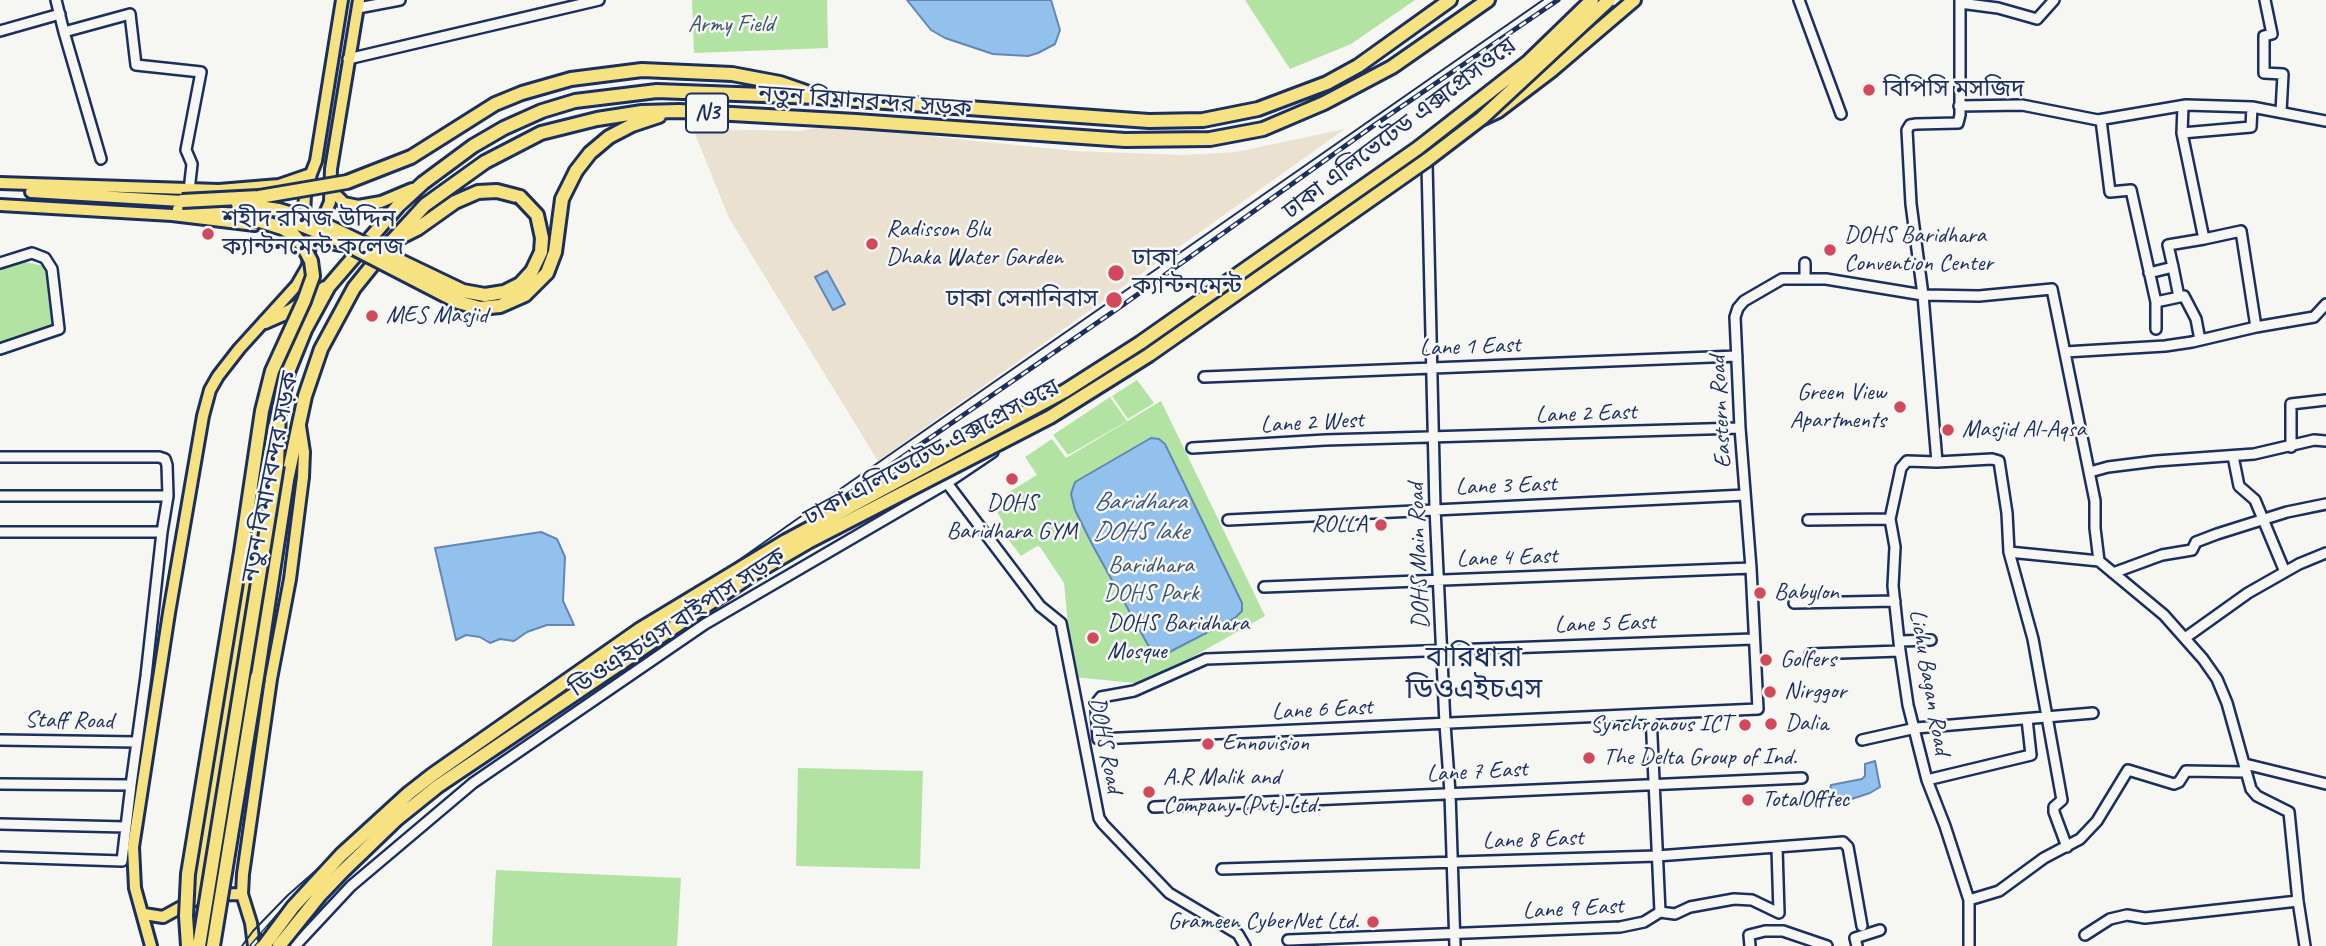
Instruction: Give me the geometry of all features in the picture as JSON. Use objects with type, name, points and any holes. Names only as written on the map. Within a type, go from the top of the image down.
[{"type":"highway","name":"নতুন বিমানবন্দর সড়ক","points":[[199,946],[277,465],[279,412],[283,390],[305,330],[329,286],[360,248],[423,183],[473,146],[542,111],[575,101],[657,90],[816,97],[1161,121],[1203,120],[1258,109],[1338,78],[1450,0]]},
{"type":"highway","name":"নতুন বিমানবন্দর সড়ক","points":[[213,946],[287,480],[312,369],[333,324],[360,279],[425,205],[456,181],[485,162],[541,133],[617,115],[679,111],[1125,140],[1190,141],[1263,129],[1324,103],[1392,67],[1488,0]]},
{"type":"highway","name":"ঢাকা এলিভেটেড এক্সপ্রেসওয়ে","points":[[264,946],[293,907],[341,855],[399,801],[432,775],[639,630],[786,541],[1065,391],[1140,343],[1418,148],[1528,62],[1592,0]]},
{"type":"highway","name":"ঢাকা এলিভেটেড এক্সপ্রেসওয়ে","points":[[279,946],[320,895],[387,828],[438,786],[764,568],[808,542],[1050,417],[1149,355],[1427,160],[1482,118],[1609,0]]},
{"type":"highway","points":[[1482,118],[1498,111],[1552,70],[1632,0]]},
{"type":"highway","points":[[185,196],[259,197],[346,182],[411,157],[495,104],[571,79],[623,71],[652,70],[732,74],[780,83],[816,97]]},
{"type":"highway","points":[[979,131],[982,110]]},
{"type":"highway","points":[[237,214],[277,218],[312,229],[458,302],[490,308],[510,303],[525,295],[547,273],[555,252],[562,199],[576,171],[598,145],[619,130],[679,111]]},
{"type":"highway","points":[[185,196],[254,206],[309,219],[338,229],[463,291],[485,295],[504,292],[520,284],[531,271],[541,252],[541,226],[537,215],[520,197],[497,191],[478,192],[455,202],[417,229],[391,242]]},
{"type":"highway","points":[[188,946],[188,874],[264,401],[272,371],[313,276],[311,261],[293,234],[237,214]]},
{"type":"highway","points":[[265,322],[290,311],[329,286]]},
{"type":"main road","points":[[152,944],[135,888],[133,846],[203,416],[210,390],[218,376],[309,266],[310,240],[304,215],[305,195],[316,161],[342,0]]},
{"type":"main road","points":[[310,240],[329,209],[331,169],[358,4]]},
{"type":"main road","points":[[0,190],[185,196],[269,187],[311,174]]},
{"type":"main road","points":[[0,183],[185,196]]},
{"type":"main road","points":[[330,189],[344,203],[358,206],[393,198],[423,183]]},
{"type":"main road","points":[[0,203],[172,208],[237,214]]},
{"type":"main road","points":[[0,203],[242,222],[310,240],[360,248]]},
{"type":"main road","points":[[198,896],[261,480],[270,436],[279,412]]},
{"type":"main road","points":[[254,946],[251,923],[242,894],[246,846],[271,679],[290,579],[303,477],[304,452],[299,419]]},
{"type":"main road","points":[[211,809],[220,817],[232,818],[252,811]]},
{"type":"main road","points":[[207,841],[215,833],[222,832],[235,834],[246,846]]},
{"type":"main road","points":[[213,946],[220,935],[227,893]]},
{"type":"main road","points":[[144,914],[163,917],[198,896],[242,894]]},
{"type":"street","points":[[56,0],[101,159]]},
{"type":"street","points":[[358,4],[400,0]]},
{"type":"street","points":[[348,59],[599,0]]},
{"type":"street","name":"ডিওএইচএস বাইপাস সড়ক","points":[[295,946],[351,886],[472,783],[705,624],[947,483],[1427,163],[1583,36],[1632,0]]},
{"type":"street","points":[[1799,0],[1841,114]]},
{"type":"street","points":[[2054,0],[2037,19],[1998,8],[1960,2],[1958,123],[1916,124],[1910,125],[1906,130],[1937,462],[1992,459],[1999,461],[2007,513],[2009,552],[2033,639],[2062,800],[2054,807],[2054,812],[2067,847]]},
{"type":"street","points":[[2265,0],[2272,34],[2264,36],[2264,73],[2283,74],[2281,112]]},
{"type":"street","points":[[0,32],[60,14]]},
{"type":"street","points":[[64,32],[130,14],[136,65],[201,72],[186,150],[191,164],[185,196]]},
{"type":"street","points":[[1959,106],[2022,105],[2101,120],[2183,106],[2252,107],[2326,121]]},
{"type":"street","points":[[2183,106],[2182,133],[2204,239]]},
{"type":"street","points":[[2182,133],[2251,127],[2252,107]]},
{"type":"street","points":[[2101,120],[2110,192],[2131,190],[2156,302],[2156,329]]},
{"type":"street","name":"DOHS Main Road","points":[[1427,163],[1435,508],[1455,946]]},
{"type":"street","points":[[2179,297],[2168,245],[2241,231],[2256,327]]},
{"type":"street","points":[[0,263],[32,253],[45,258],[52,269],[59,320],[59,329],[52,334],[0,348]]},
{"type":"street","points":[[1805,263],[1805,278]]},
{"type":"street","points":[[2149,273],[2173,267]]},
{"type":"street","name":"Eastern Road","points":[[1758,709],[1735,317],[1744,301],[1776,281],[1805,278],[1923,295],[1979,296],[2052,289],[2065,352]]},
{"type":"street","points":[[2156,302],[2184,296],[2196,319],[2200,340]]},
{"type":"street","points":[[2099,561],[2095,501],[2065,352],[2165,346],[2200,340],[2314,317],[2326,304]]},
{"type":"street","name":"Lane 1 East","points":[[1204,377],[1737,356]]},
{"type":"street","points":[[2291,447],[2291,404],[2326,400]]},
{"type":"street","name":"Lane 2 East","points":[[1434,438],[1740,429]]},
{"type":"street","name":"Lane 2 West","points":[[1192,448],[1325,440],[1434,438]]},
{"type":"street","points":[[2090,472],[2156,461],[2233,456],[2291,447],[2314,440],[2326,441]]},
{"type":"street","points":[[2233,456],[2239,485],[2255,500],[2285,572]]},
{"type":"street","points":[[0,457],[159,457],[165,459],[167,465],[168,496],[131,785],[0,784]]},
{"type":"street","name":"Lichu Bagan Road","points":[[1937,462],[1910,460],[1903,463],[1890,519],[1895,547],[1893,586],[1908,705],[1916,728],[1927,780],[1969,900],[1969,946]]},
{"type":"street","name":"DOHS Road","points":[[947,483],[1040,606],[1061,622],[1102,824],[1169,893],[1238,934],[1245,946]]},
{"type":"street","name":"Lane 3 East","points":[[1228,520],[1745,495]]},
{"type":"street","points":[[0,496],[168,496]]},
{"type":"street","points":[[2113,573],[2162,555],[2192,550],[2196,542],[2261,519],[2326,504]]},
{"type":"street","points":[[1808,520],[1890,519]]},
{"type":"street","points":[[0,532],[162,532]]},
{"type":"street","points":[[2009,552],[2099,561],[2164,615],[2203,659],[2217,679],[2227,703],[2254,794],[2289,811],[2305,946]]},
{"type":"street","points":[[2185,638],[2230,605],[2285,572],[2326,553]]},
{"type":"street","name":"Lane 4 East","points":[[1264,587],[1751,568]]},
{"type":"street","points":[[1794,603],[1895,601]]},
{"type":"street","name":"Lane 5 East","points":[[1098,739],[1096,710],[1101,697],[1134,691],[1206,659],[1754,639]]},
{"type":"street","points":[[1810,654],[1900,646],[1931,639]]},
{"type":"street","name":"Lane 6 East","points":[[1098,739],[1758,709]]},
{"type":"street","points":[[1862,740],[1916,728],[2093,713]]},
{"type":"street","name":"Lane 9 East","points":[[1288,940],[1620,927],[1644,922],[1660,912],[1651,715]]},
{"type":"street","points":[[1927,780],[2031,755],[2027,719]]},
{"type":"street","name":"Staff Road","points":[[0,740],[137,742]]},
{"type":"street","points":[[1969,900],[1999,891],[2044,859],[2086,834],[2128,770],[2174,784],[2179,782],[2186,771],[2246,768],[2326,784]]},
{"type":"street","name":"Lane 7 East","points":[[1154,807],[1802,778]]},
{"type":"street","points":[[0,824],[126,827],[131,785],[66,785]]},
{"type":"street","points":[[0,858],[122,861],[126,827],[101,826]]},
{"type":"street","name":"Lane 8 East","points":[[1222,869],[1657,856],[1846,843],[1862,926]]},
{"type":"street","points":[[1660,912],[1675,914],[1690,907],[1752,900],[1779,913],[1777,848]]},
{"type":"street","points":[[2085,935],[2110,919],[2127,915],[2145,918],[2298,901]]},
{"type":"street","points":[[1853,945],[1855,938],[1880,930]]},
{"type":"street","points":[[1750,946],[1749,935],[1765,931],[1783,931],[1827,946]]},
{"type":"shaded area","points":[[856,121],[937,137],[1075,151],[1183,155],[1236,152],[1345,129],[878,461],[729,218],[693,129],[800,131]]},
{"type":"green space","name":"Army Field","points":[[692,0],[827,0],[828,48],[694,53]]},
{"type":"green space","points":[[1245,0],[1415,0],[1351,44],[1290,69]]},
{"type":"green space","points":[[5,258],[45,266],[55,329],[0,342],[0,260]]},
{"type":"green space","points":[[1137,380],[1154,403],[1128,419],[1112,396]]},
{"type":"green space","points":[[1110,397],[1127,421],[1068,455],[1053,435]]},
{"type":"green space","name":"Baridhara DOHS Park","points":[[1161,401],[1265,616],[1145,684],[1073,677],[1064,583],[1040,547],[1037,546],[1021,556],[998,526],[1003,522],[996,510],[1008,498],[1006,494],[1037,475],[1025,457],[1052,439],[1066,458]]},
{"type":"green space","points":[[798,768],[923,771],[920,869],[796,866]]},
{"type":"green space","points":[[496,870],[681,878],[677,946],[492,946]]},
{"type":"water","points":[[907,0],[1051,0],[1060,30],[1055,44],[1038,53],[1028,56],[993,54],[945,38],[931,30]]},
{"type":"water","points":[[827,271],[845,304],[833,310],[815,277]]},
{"type":"water","name":"Baridhara DOHS lake","points":[[1151,438],[1159,439],[1165,444],[1242,603],[1242,611],[1235,618],[1158,658],[1153,654],[1093,546],[1075,510],[1071,494],[1075,482]]},
{"type":"water","points":[[541,532],[557,539],[565,557],[563,601],[574,625],[547,625],[527,632],[514,641],[500,639],[490,643],[480,637],[466,635],[456,640],[435,548]]},
{"type":"water","points":[[1875,761],[1880,787],[1833,805],[1828,798],[1831,785],[1862,779],[1865,776],[1865,764]]},
{"type":"tram line","points":[[242,946],[288,895],[352,839],[530,708],[1543,0]]},
{"type":"railway","points":[[252,946],[292,900],[353,846],[795,531],[1120,307],[1373,126],[1558,0]]},
{"type":"place","name":"বিপিসি মসজিদ","points":[[1869,90]]},
{"type":"place","name":"শহীদ রমিজ উদ্দিন ক্যান্টনমেন্ট কলেজ","points":[[208,234]]},
{"type":"place","name":"Radisson Blu Dhaka Water Garden","points":[[872,244]]},
{"type":"place","name":"DOHS Baridhara Convention Center","points":[[1830,250]]},
{"type":"place","name":"ঢাকা ক্যান্টনমেন্ট","points":[[1116,273]]},
{"type":"place","name":"ঢাকা সেনানিবাস","points":[[1114,300]]},
{"type":"place","name":"MES Masjid","points":[[372,316]]},
{"type":"place","name":"Green View Apartments","points":[[1900,407]]},
{"type":"place","name":"Masjid Al-Aqsa","points":[[1948,430]]},
{"type":"place","name":"DOHS Baridhara GYM","points":[[1012,479]]},
{"type":"place","name":"ROLLA","points":[[1381,525]]},
{"type":"place","name":"Babylon","points":[[1760,593]]},
{"type":"place","name":"DOHS Baridhara Mosque","points":[[1093,638]]},
{"type":"place","name":"Golfers","points":[[1766,660]]},
{"type":"place","name":"Nirggor","points":[[1770,692]]},
{"type":"place","name":"Dalia","points":[[1771,724]]},
{"type":"place","name":"Synchronous ICT","points":[[1745,725]]},
{"type":"place","name":"Ennovision","points":[[1208,744]]},
{"type":"place","name":"The Delta Group of Ind.","points":[[1589,758]]},
{"type":"place","name":"A.R Malik and Company (Pvt) Ltd.","points":[[1149,792]]},
{"type":"place","name":"TotalOfftec","points":[[1748,800]]},
{"type":"place","name":"Grameen CyberNet Ltd.","points":[[1373,922]]},
{"type":"district","name":"বারিধারা ডিওএইচএস","points":[[1474,675]]}]
